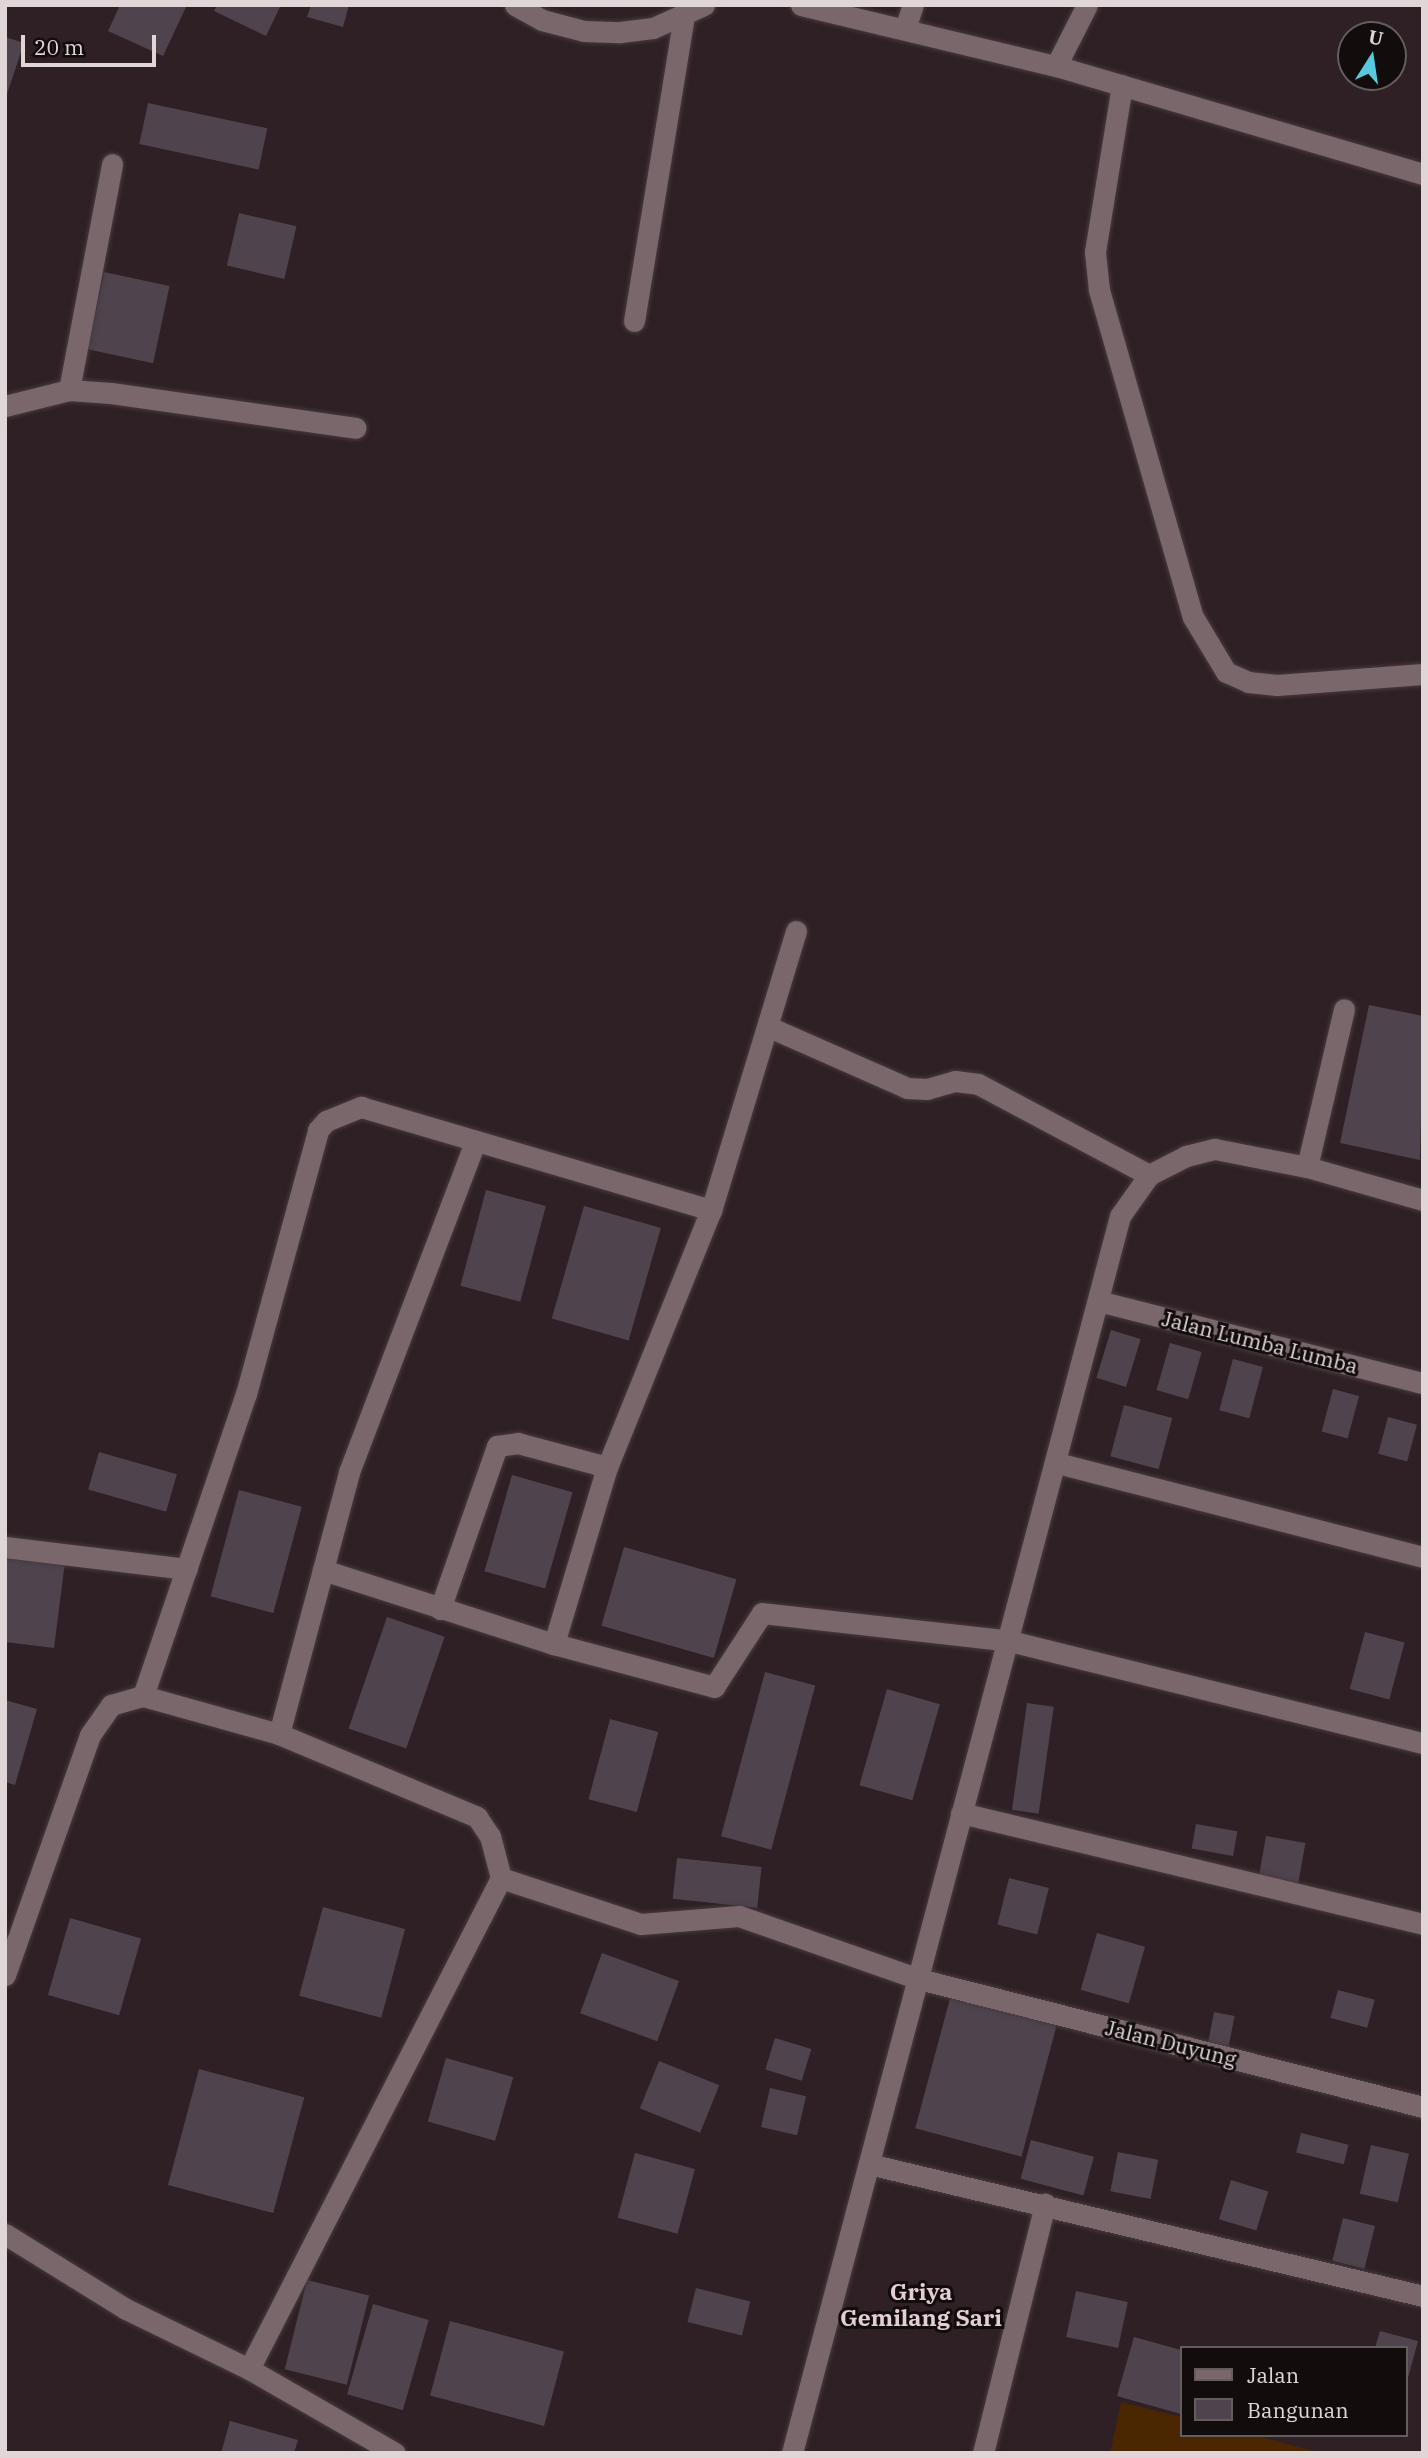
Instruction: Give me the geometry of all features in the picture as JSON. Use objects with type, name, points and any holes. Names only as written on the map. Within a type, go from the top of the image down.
[{"type":"street","points":[[515,5],[542,20],[584,31],[653,28],[684,11],[704,5]]},
{"type":"street","points":[[801,5],[1056,66],[1423,173]]},
{"type":"street","points":[[905,29],[913,5]]},
{"type":"street","points":[[1056,66],[1087,5]]},
{"type":"street","points":[[634,321],[684,11]]},
{"type":"street","points":[[1122,85],[1096,241],[1099,290],[1193,617],[1226,672],[1248,682],[1278,685],[1423,674]]},
{"type":"street","points":[[69,390],[112,164]]},
{"type":"street","points":[[5,406],[69,390],[356,428]]},
{"type":"street","points":[[554,1644],[607,1467],[711,1210],[769,1027],[796,931]]},
{"type":"street","points":[[1307,1167],[1343,1009]]},
{"type":"street","points":[[769,1027],[907,1088],[927,1088],[955,1081],[978,1084],[1149,1175]]},
{"type":"street","points":[[143,1696],[246,1394],[318,1130],[335,1114],[361,1108],[711,1210]]},
{"type":"street","points":[[279,1734],[349,1472],[475,1142]]},
{"type":"street","points":[[792,2453],[961,1813],[1010,1641],[1120,1216],[1149,1175],[1186,1156],[1215,1149],[1307,1167],[1423,1200]]},
{"type":"street","name":"Jalan Lumba Lumba","points":[[1098,1301],[1423,1383]]},
{"type":"street","points":[[440,1609],[497,1446],[518,1443],[607,1467]]},
{"type":"street","points":[[1057,1463],[1423,1557]]},
{"type":"street","points":[[5,1547],[187,1569]]},
{"type":"street","points":[[323,1570],[554,1644],[714,1688],[762,1613],[1010,1641],[1423,1742]]},
{"type":"street","points":[[5,1975],[90,1735],[111,1705],[143,1696],[279,1734],[477,1817],[490,1836],[501,1878],[250,2369]]},
{"type":"street","points":[[961,1813],[1423,1924]]},
{"type":"street","name":"Jalan Duyung","points":[[501,1878],[604,1915],[641,1924],[739,1916],[919,1979],[1423,2107]]},
{"type":"street","points":[[869,2164],[1423,2296]]},
{"type":"street","points":[[983,2453],[1045,2204]]},
{"type":"street","points":[[5,2234],[126,2309],[250,2369],[396,2453]]},
{"type":"shaded area","points":[[1121,2402],[1180,2417],[1180,2437],[1261,2437],[1321,2453],[1110,2453]]},
{"type":"building","points":[[120,5],[187,5],[163,56],[108,31]]},
{"type":"building","points":[[217,5],[281,5],[266,36],[214,11]]},
{"type":"building","points":[[311,5],[349,5],[343,27],[307,17]]},
{"type":"building","points":[[5,37],[24,43],[6,97],[5,97]]},
{"type":"building","points":[[148,103],[267,128],[259,169],[139,144]]},
{"type":"building","points":[[239,213],[296,226],[284,279],[227,266]]},
{"type":"building","points":[[104,272],[170,286],[153,363],[88,349]]},
{"type":"building","points":[[1369,1005],[1423,1016],[1420,1160],[1340,1143]]},
{"type":"building","points":[[486,1190],[546,1206],[520,1302],[460,1286]]},
{"type":"building","points":[[584,1206],[661,1228],[629,1341],[552,1318]]},
{"type":"building","points":[[1111,1330],[1141,1339],[1126,1387],[1096,1378]]},
{"type":"building","points":[[1170,1343],[1202,1352],[1188,1399],[1156,1390]]},
{"type":"building","points":[[1233,1359],[1263,1367],[1249,1418],[1219,1410]]},
{"type":"building","points":[[1333,1389],[1359,1396],[1348,1438],[1322,1432]]},
{"type":"building","points":[[1124,1405],[1172,1418],[1159,1469],[1110,1456]]},
{"type":"building","points":[[1388,1417],[1417,1425],[1407,1461],[1378,1454]]},
{"type":"building","points":[[99,1452],[177,1474],[166,1512],[88,1489]]},
{"type":"building","points":[[512,1475],[573,1492],[545,1588],[484,1571]]},
{"type":"building","points":[[239,1490],[302,1507],[273,1613],[211,1596]]},
{"type":"building","points":[[624,1547],[736,1579],[714,1658],[601,1626]]},
{"type":"building","points":[[5,1554],[65,1562],[54,1648],[5,1642]]},
{"type":"building","points":[[387,1617],[445,1637],[406,1748],[349,1729]]},
{"type":"building","points":[[1365,1632],[1405,1643],[1389,1700],[1350,1689]]},
{"type":"building","points":[[765,1672],[815,1685],[771,1850],[721,1836]]},
{"type":"building","points":[[887,1689],[940,1704],[912,1800],[859,1785]]},
{"type":"building","points":[[5,1700],[37,1709],[15,1785],[5,1782]]},
{"type":"building","points":[[1027,1703],[1054,1707],[1039,1814],[1012,1810]]},
{"type":"building","points":[[610,1719],[658,1732],[637,1812],[589,1799]]},
{"type":"building","points":[[1196,1824],[1237,1831],[1233,1856],[1192,1849]]},
{"type":"building","points":[[1266,1836],[1305,1843],[1298,1883],[1259,1876]]},
{"type":"building","points":[[677,1858],[762,1867],[757,1908],[673,1899]]},
{"type":"building","points":[[1009,1878],[1049,1888],[1037,1934],[997,1925]]},
{"type":"building","points":[[323,1907],[405,1929],[381,2018],[299,1996]]},
{"type":"building","points":[[70,1918],[141,1938],[119,2015],[48,1995]]},
{"type":"building","points":[[1097,1933],[1145,1947],[1129,2003],[1081,1990]]},
{"type":"building","points":[[602,1953],[679,1981],[657,2041],[580,2013]]},
{"type":"building","points":[[1338,1990],[1375,2000],[1367,2028],[1330,2018]]},
{"type":"building","points":[[952,1991],[1058,2019],[1021,2157],[915,2128]]},
{"type":"building","points":[[1214,2012],[1235,2016],[1227,2054],[1207,2050]]},
{"type":"building","points":[[775,2038],[811,2049],[802,2081],[765,2070]]},
{"type":"building","points":[[446,2058],[513,2077],[495,2141],[428,2121]]},
{"type":"building","points":[[659,2061],[719,2085],[700,2133],[640,2108]]},
{"type":"building","points":[[199,2069],[304,2097],[273,2213],[168,2185]]},
{"type":"building","points":[[770,2088],[806,2096],[797,2135],[761,2127]]},
{"type":"building","points":[[1301,2133],[1349,2145],[1344,2164],[1296,2152]]},
{"type":"building","points":[[1031,2140],[1094,2157],[1083,2195],[1021,2179]]},
{"type":"building","points":[[1371,2145],[1409,2154],[1398,2202],[1360,2194]]},
{"type":"building","points":[[1118,2152],[1158,2160],[1151,2199],[1110,2191]]},
{"type":"building","points":[[635,2153],[695,2169],[678,2234],[618,2218]]},
{"type":"building","points":[[1231,2180],[1268,2191],[1256,2231],[1219,2219]]},
{"type":"building","points":[[1343,2218],[1375,2226],[1364,2269],[1332,2261]]},
{"type":"building","points":[[307,2280],[369,2295],[347,2385],[285,2369]]},
{"type":"building","points":[[696,2288],[750,2302],[742,2336],[688,2322]]},
{"type":"building","points":[[1076,2291],[1128,2302],[1118,2348],[1066,2337]]},
{"type":"building","points":[[373,2304],[429,2320],[403,2410],[347,2394]]},
{"type":"building","points":[[450,2321],[564,2352],[544,2426],[430,2395]]},
{"type":"building","points":[[1380,2331],[1418,2341],[1407,2381],[1407,2346],[1376,2346]]},
{"type":"building","points":[[1134,2337],[1180,2350],[1180,2414],[1117,2396]]},
{"type":"building","points":[[230,2421],[298,2440],[294,2453],[221,2453]]},
{"type":"district","name":"Griya Gemilang Sari","points":[[921,2304]]}]
